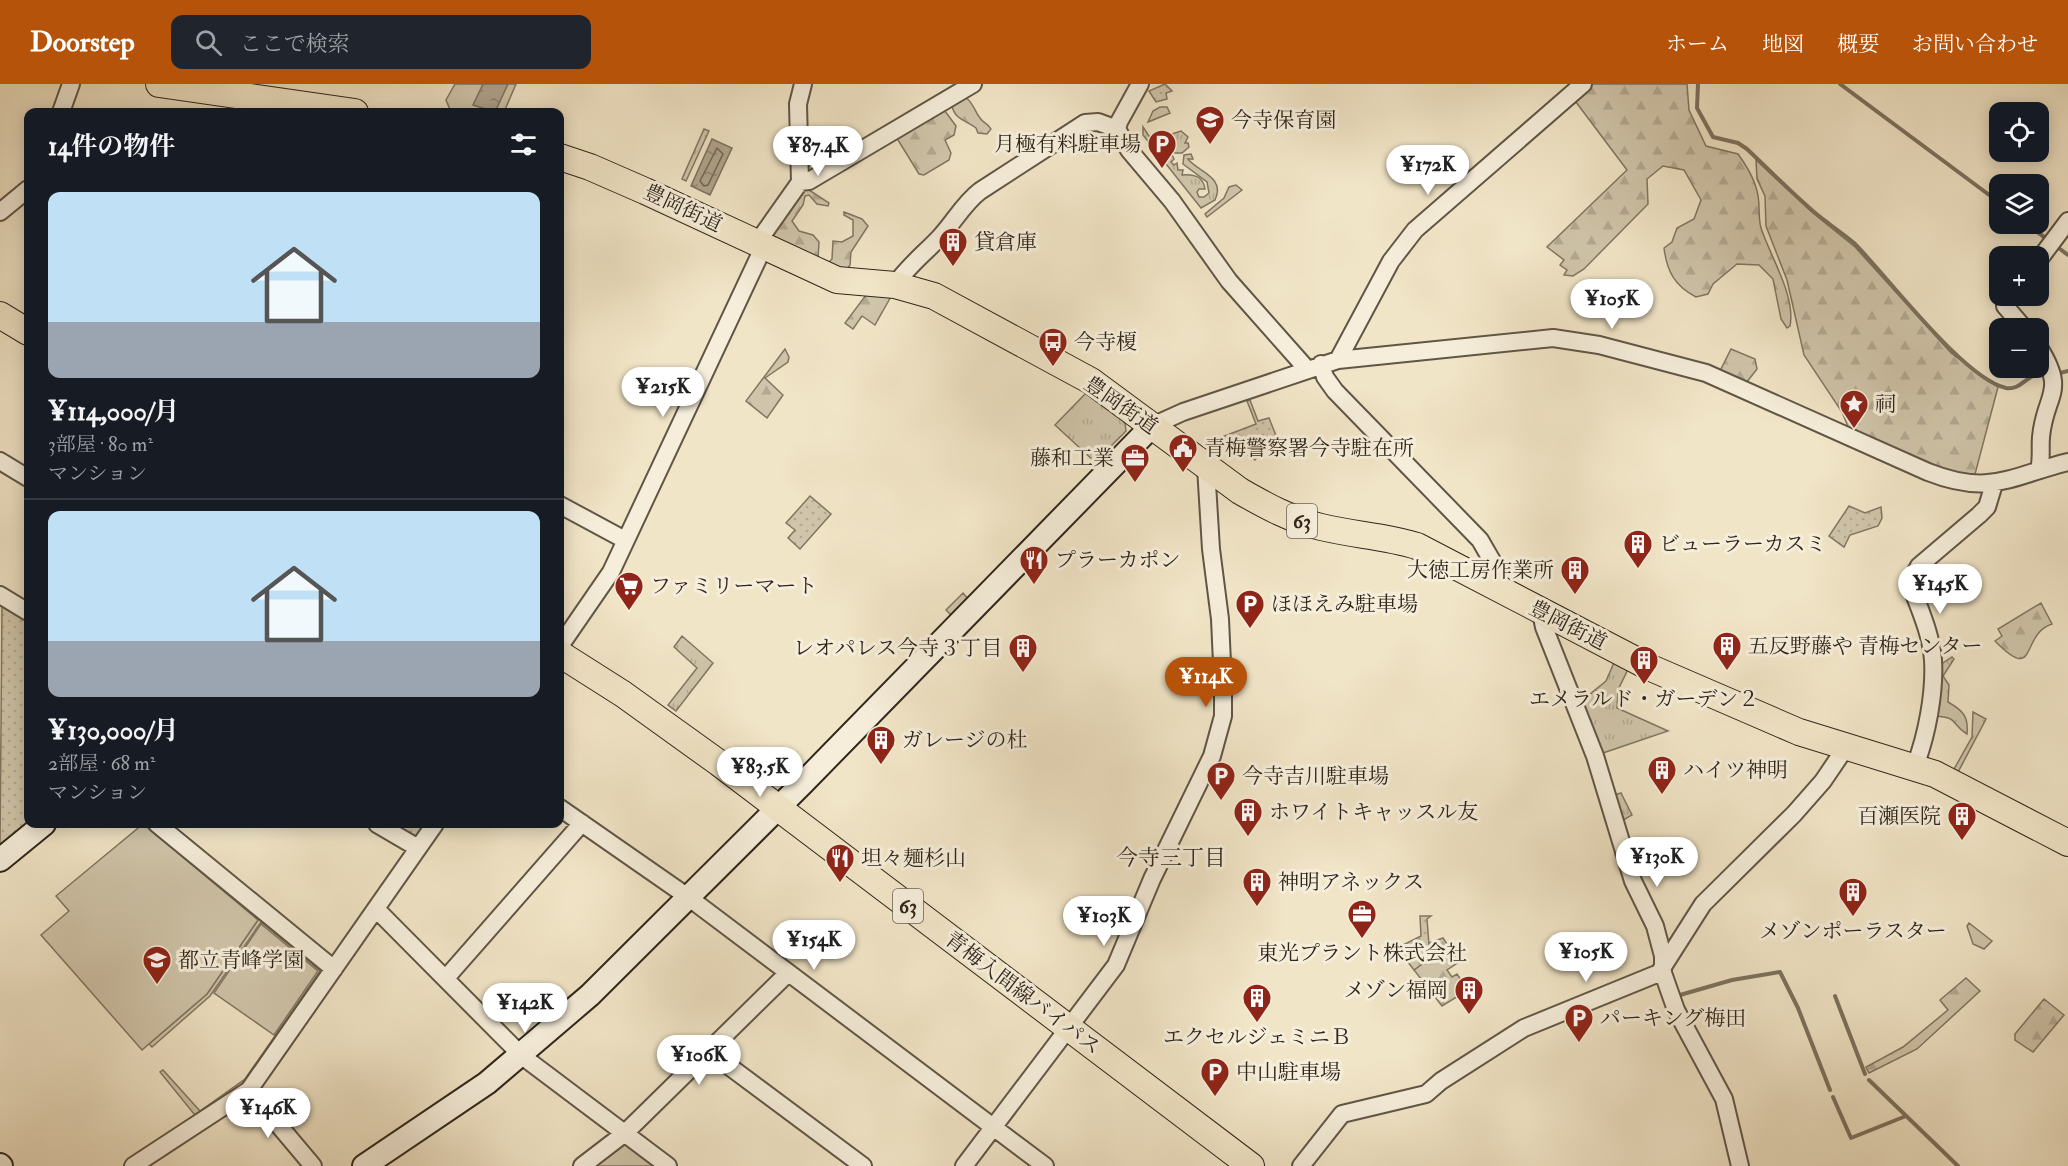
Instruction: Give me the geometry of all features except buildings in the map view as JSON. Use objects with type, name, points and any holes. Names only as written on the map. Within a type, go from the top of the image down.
[{"type":"main road","points":[[159,84],[327,108]]},
{"type":"main road","name":"豊岡街道","points":[[564,158],[599,170],[844,282],[895,285],[934,296],[1091,381],[1240,491],[1298,520],[1330,529],[1391,538],[1417,546],[1651,668],[1759,716],[1846,747],[1915,766],[1983,797],[2068,843]]},
{"type":"main road","points":[[0,315],[24,330]]},
{"type":"main road","name":"青梅入間線バイパス","points":[[564,657],[623,694],[779,808],[1251,1166]]},
{"type":"street","points":[[62,108],[71,84]]},
{"type":"street","points":[[564,640],[607,579],[760,245],[800,182],[797,123],[798,104],[803,84]]},
{"type":"street","points":[[800,182],[809,181],[973,84]]},
{"type":"street","points":[[1117,129],[1140,84]]},
{"type":"street","points":[[1338,360],[1391,261],[1415,230],[1583,84]]},
{"type":"street","points":[[895,285],[904,272],[941,236],[968,202],[980,191],[1085,123],[1098,122],[1117,129],[1129,150],[1177,208],[1229,281],[1325,377],[1335,391],[1480,540],[1495,566],[1498,589]]},
{"type":"street","points":[[0,212],[24,192]]},
{"type":"street","points":[[2049,246],[2068,221]]},
{"type":"street","points":[[2005,306],[2015,318]]},
{"type":"street","points":[[364,1166],[438,1118],[522,1056],[590,995],[779,808],[1152,426],[1183,412],[1314,366],[1338,360],[1538,338],[1599,345],[1680,364],[1721,378],[1945,478],[1971,485],[1994,484],[2068,462]]},
{"type":"street","points":[[2039,470],[2043,454],[2041,436],[2059,384],[2049,359]]},
{"type":"street","points":[[0,461],[24,476]]},
{"type":"street","points":[[964,1166],[1116,965],[1152,879],[1208,769],[1223,716],[1220,620],[1211,549],[1206,467]]},
{"type":"street","points":[[1915,766],[1930,700],[1933,661],[1929,637],[1910,583],[1919,566],[1987,507],[1994,484]]},
{"type":"street","points":[[564,507],[625,540]]},
{"type":"street","points":[[0,595],[24,610]]},
{"type":"street","points":[[1541,612],[1544,627],[1595,756],[1633,881],[1655,926],[1665,980],[1679,1017],[1724,1099],[1736,1140],[1740,1166]]},
{"type":"street","points":[[1301,1166],[1342,1114],[1426,1094],[1441,1081],[1524,1028],[1659,973],[1703,904],[1794,814],[1823,781],[1846,747]]},
{"type":"street","points":[[564,811],[688,897],[1044,1166]]},
{"type":"street","points":[[446,978],[582,823]]},
{"type":"street","points":[[0,860],[39,828]]},
{"type":"street","points":[[163,828],[334,969]]},
{"type":"street","points":[[384,828],[418,848]]},
{"type":"street","points":[[133,1166],[249,1090],[432,828]]},
{"type":"street","points":[[376,909],[522,1056],[668,1166]]},
{"type":"street","points":[[582,1166],[625,1133],[788,973]]},
{"type":"street","points":[[710,1052],[863,1166]]},
{"type":"street","points":[[249,1090],[313,1166]]},
{"type":"green space","points":[[455,84],[516,84],[506,108],[449,108],[446,100]]},
{"type":"green space","points":[[1165,84],[1172,91],[1166,93],[1167,99],[1156,102],[1149,91]]},
{"type":"green space","points":[[1590,84],[1687,84],[1689,110],[1706,146],[1738,154],[1753,179],[1758,196],[1761,228],[1786,289],[1791,314],[1790,326],[1787,328],[1781,319],[1773,279],[1759,265],[1737,264],[1713,284],[1708,294],[1696,297],[1677,283],[1667,264],[1664,248],[1672,242],[1677,228],[1694,219],[1701,200],[1684,170],[1663,166],[1647,179],[1648,204],[1584,269],[1573,276],[1564,275],[1567,270],[1560,265],[1564,260],[1547,247],[1627,170],[1573,98]]},
{"type":"green space","points":[[965,97],[981,120],[991,129],[987,134],[978,133],[976,128],[953,111],[952,106],[958,99]]},
{"type":"green space","points":[[1160,107],[1167,107],[1170,113],[1148,122],[1153,111]]},
{"type":"green space","points":[[939,108],[945,111],[956,126],[954,135],[945,140],[951,153],[949,160],[924,175],[919,174],[898,140],[898,134]]},
{"type":"green space","points":[[1143,127],[1161,154],[1172,155],[1174,159],[1171,162],[1174,165],[1177,163],[1178,170],[1183,170],[1182,175],[1193,175],[1202,181],[1205,189],[1199,189],[1197,192],[1199,197],[1204,197],[1209,193],[1207,182],[1183,164],[1184,155],[1191,154],[1193,159],[1188,159],[1192,164],[1214,180],[1217,186],[1215,200],[1201,208],[1143,135]]},
{"type":"green space","points":[[704,129],[709,131],[686,181],[682,179]]},
{"type":"green space","points":[[1181,131],[1188,137],[1185,143],[1188,143],[1189,147],[1182,153],[1175,153],[1168,147],[1171,142],[1168,139],[1172,134]]},
{"type":"green space","points":[[1756,160],[1813,213],[1855,247],[1951,353],[1998,387],[1974,478],[1958,476],[1849,429],[1842,412],[1804,355],[1787,280],[1766,226],[1765,196],[1757,179]]},
{"type":"green space","points":[[1236,185],[1242,190],[1207,217],[1205,214],[1224,198],[1229,187]]},
{"type":"green space","points":[[806,188],[829,203],[828,206],[817,204],[809,195],[805,196],[803,205],[792,221],[799,231],[813,235],[819,242],[818,259],[771,241],[769,229],[798,193]]},
{"type":"green space","points":[[844,212],[862,219],[868,226],[851,252],[850,265],[845,272],[827,264],[832,259],[833,241],[842,242],[853,236],[853,220],[844,215]]},
{"type":"green space","points":[[869,291],[893,293],[875,325],[862,316],[853,329],[845,323]]},
{"type":"green space","points":[[785,349],[789,357],[788,362],[765,378],[783,395],[767,418],[746,401]]},
{"type":"green space","points":[[1731,349],[1755,359],[1757,369],[1746,383],[1720,371]]},
{"type":"green space","points":[[1087,392],[1124,414],[1126,431],[1095,462],[1055,425]]},
{"type":"green space","points":[[1250,400],[1258,421],[1269,418],[1279,443],[1263,449],[1255,460],[1222,437],[1256,424],[1247,401]]},
{"type":"green space","points":[[810,496],[831,514],[800,549],[788,538],[795,530],[786,523]]},
{"type":"green space","points":[[1849,506],[1865,513],[1881,507],[1882,518],[1878,526],[1850,535],[1844,547],[1829,536]]},
{"type":"green space","points":[[963,593],[968,599],[952,616],[946,610]]},
{"type":"green space","points":[[2041,603],[2052,624],[2042,629],[2023,658],[2008,653],[1995,641],[2002,636],[1998,629]]},
{"type":"green space","points":[[2,604],[24,618],[24,827],[0,848]]},
{"type":"green space","points":[[682,636],[713,663],[676,711],[668,705],[697,668],[674,647]]},
{"type":"green space","points":[[1952,657],[1954,659],[1943,676],[1949,685],[1948,702],[1964,714],[1967,734],[1951,719],[1931,716],[1937,667]]},
{"type":"green space","points":[[1616,658],[1630,665],[1618,690],[1617,708],[1668,731],[1600,754],[1579,703],[1606,681]]},
{"type":"green space","points":[[1973,712],[1986,719],[1956,776],[1953,771],[1972,737]]},
{"type":"green space","points":[[1621,793],[1632,815],[1620,822],[1611,796]]},
{"type":"green space","points":[[138,828],[148,828],[258,920],[207,994],[142,1050],[41,935],[69,911],[56,896]]},
{"type":"green space","points":[[147,828],[153,828],[322,968],[323,973],[248,1082],[199,1116],[194,1114],[160,1072],[163,1070],[200,1111],[245,1079],[320,971],[261,922],[210,996],[152,1047],[149,1044],[207,994],[258,920]]},
{"type":"green space","points":[[396,828],[425,828],[419,836],[412,837]]},
{"type":"green space","points":[[1420,916],[1431,916],[1427,919],[1430,958],[1414,970],[1397,948],[1421,936]]},
{"type":"green space","points":[[1969,923],[1992,941],[1984,949],[1973,944],[1967,926]]},
{"type":"green space","points":[[261,924],[318,971],[274,1035],[214,993]]},
{"type":"green space","points":[[1443,938],[1459,962],[1447,970],[1452,977],[1457,974],[1468,990],[1442,1006],[1414,970],[1430,958],[1429,943]]},
{"type":"green space","points":[[1966,978],[1980,991],[1917,1049],[1869,1073],[1866,1067],[1903,1047],[1948,1010],[1940,1000]]},
{"type":"green space","points":[[2044,999],[2064,1015],[2033,1052],[2015,1040],[2015,1034]]},
{"type":"green space","points":[[622,1143],[629,1144],[658,1166],[592,1166]]},
{"type":"water","points":[[483,84],[508,84],[497,108],[482,108],[473,105]]},
{"type":"water","points":[[712,139],[732,148],[710,195],[691,186]]},
{"type":"waterway","points":[[1698,84],[1697,108],[1713,137],[1738,143],[1747,149],[1814,212],[1854,243],[1948,347],[1969,366],[1989,380],[2006,388],[2016,387],[2030,378]]},
{"type":"waterway","points":[[1840,84],[1989,195]]},
{"type":"waterway","points":[[2040,234],[2047,239]]},
{"type":"waterway","points":[[2056,246],[2068,255]]},
{"type":"waterway","points":[[2060,373],[2068,371]]},
{"type":"waterway","points":[[1680,995],[1732,980],[1780,972],[1798,1008],[1830,1090]]},
{"type":"waterway","points":[[1835,996],[1865,1074]]},
{"type":"waterway","points":[[1869,1080],[1958,1166]]},
{"type":"waterway","points":[[1833,1097],[1851,1138],[1906,1116]]},
{"type":"place","name":"今寺保育園","points":[[1210,146]]},
{"type":"place","name":"月極有料駐車場","points":[[1162,170]]},
{"type":"place","name":"貸倉庫","points":[[953,268]]},
{"type":"place","name":"今寺榎","points":[[1053,368]]},
{"type":"place","name":"祠","points":[[1854,430]]},
{"type":"place","name":"青梅警察署今寺駐在所","points":[[1183,474]]},
{"type":"place","name":"藤和工業","points":[[1135,484]]},
{"type":"place","name":"ビューラーカスミ","points":[[1638,570]]},
{"type":"place","name":"プラーカポン","points":[[1034,586]]},
{"type":"place","name":"大徳工房作業所","points":[[1575,596]]},
{"type":"place","name":"ファミリーマート","points":[[629,612]]},
{"type":"place","name":"ほほえみ駐車場","points":[[1250,630]]},
{"type":"place","name":"五反野藤や 青梅センター","points":[[1727,672]]},
{"type":"place","name":"レオパレス今寺３丁目","points":[[1023,674]]},
{"type":"place","name":"エメラルド・ガーデン２","points":[[1644,686]]},
{"type":"place","name":"ガレージの杜","points":[[881,766]]},
{"type":"place","name":"ハイツ神明","points":[[1662,796]]},
{"type":"place","name":"今寺吉川駐車場","points":[[1221,802]]},
{"type":"place","name":"ホワイトキャッスル友","points":[[1248,838]]},
{"type":"place","name":"百瀬医院","points":[[1962,842]]},
{"type":"place","name":"坦々麺杉山","points":[[840,884]]},
{"type":"place","name":"神明アネックス","points":[[1257,908]]},
{"type":"place","name":"メゾンポーラスター","points":[[1853,918]]},
{"type":"place","name":"東光プラント株式会社","points":[[1362,940]]},
{"type":"place","name":"都立青峰学園","points":[[157,986]]},
{"type":"place","name":"メゾン福岡","points":[[1469,1016]]},
{"type":"place","name":"エクセルジェミニＢ","points":[[1257,1024]]},
{"type":"place","name":"パーキング梅田","points":[[1579,1044]]},
{"type":"place","name":"中山駐車場","points":[[1215,1098]]},
{"type":"district","name":"今寺三丁目","points":[[1171,857]]}]
